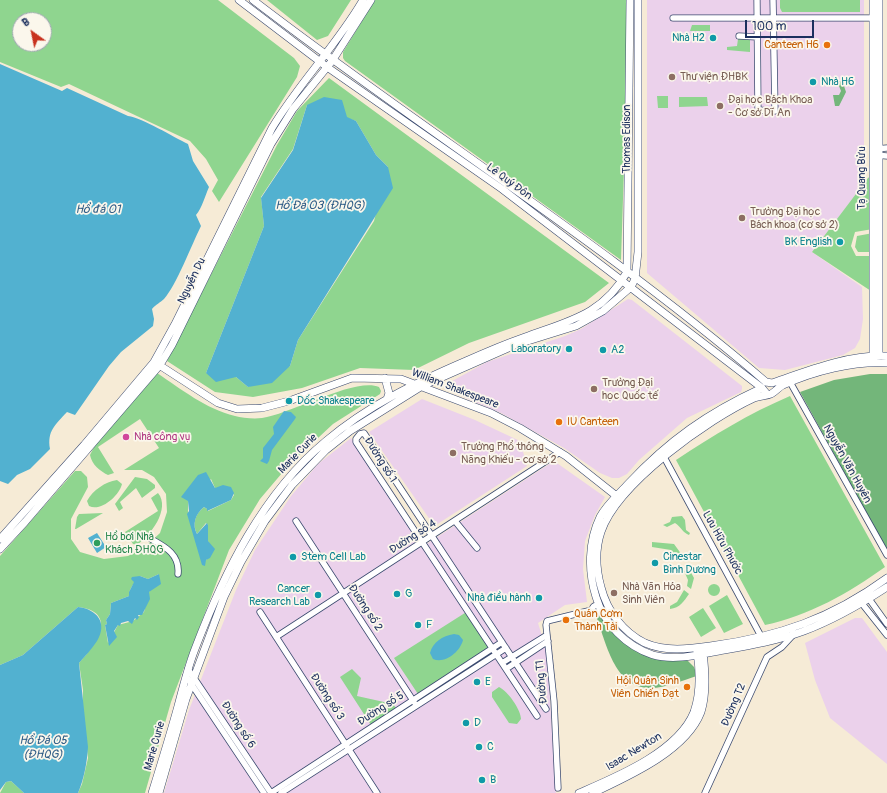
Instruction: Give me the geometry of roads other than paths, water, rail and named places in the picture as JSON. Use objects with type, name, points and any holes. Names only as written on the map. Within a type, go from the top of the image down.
[{"type":"street","name":"Lê Quý Đôn","points":[[239,0],[330,64],[426,137],[470,162]]},
{"type":"street","name":"Lê Quý Đôn","points":[[253,0],[323,59]]},
{"type":"street","name":"Nguyễn Du","points":[[0,539],[157,364],[268,136],[286,107],[323,59],[363,0]]},
{"type":"street","name":"Nguyễn Du","points":[[0,549],[25,522],[172,345],[271,144],[293,110],[330,64],[371,0]]},
{"type":"street","name":"Thomas Edison","points":[[627,272],[630,0]]},
{"type":"street","name":"Thomas Edison","points":[[635,279],[638,252],[638,0]]},
{"type":"street","points":[[757,0],[758,110],[775,111],[773,0]]},
{"type":"street","name":"Tạ Quang Bửu","points":[[873,0],[876,18]]},
{"type":"street","name":"Tạ Quang Bửu","points":[[876,355],[876,18],[879,0]]},
{"type":"street","points":[[673,18],[876,18]]},
{"type":"street","points":[[739,36],[758,37]]},
{"type":"street","name":"Lê Quý Đôn","points":[[330,64],[430,130],[470,162],[627,272],[667,309],[767,387]]},
{"type":"street","points":[[426,137],[430,130]]},
{"type":"street","points":[[876,152],[887,148]]},
{"type":"street","points":[[876,152],[887,156]]},
{"type":"street","name":"Lê Quý Đôn","points":[[504,186],[622,281],[667,309]]},
{"type":"street","points":[[628,202],[638,201]]},
{"type":"street","name":"Marie Curie","points":[[159,793],[186,699],[239,561],[243,544],[264,511],[299,466],[327,440],[387,399],[491,350],[583,316],[614,291],[627,272]]},
{"type":"street","points":[[631,287],[635,279]]},
{"type":"street","name":"Marie Curie","points":[[152,793],[194,650],[239,561],[265,521],[292,485],[308,468],[350,432],[419,385],[441,378],[515,345],[576,326],[603,311],[631,287]]},
{"type":"street","points":[[887,356],[876,355],[812,368],[767,387],[708,416],[676,438],[646,465],[619,498],[606,520],[598,544],[598,573],[606,603],[621,625],[645,642],[666,649],[700,651],[760,643],[825,622],[859,600],[887,587]]},
{"type":"street","points":[[793,632],[666,657],[644,651],[629,643],[616,632],[596,609],[592,581],[592,543],[600,518],[619,498],[664,457],[710,423],[754,398],[767,387],[775,387],[775,390],[790,382],[846,366],[864,363],[887,363]]},
{"type":"street","name":"William Shakespeare","points":[[157,364],[218,403],[237,409],[262,408],[289,401],[352,378],[401,379],[494,414],[560,452],[619,498]]},
{"type":"street","points":[[385,378],[389,392],[387,399]]},
{"type":"street","points":[[441,378],[442,395]]},
{"type":"street","name":"Nguyễn Văn Huyên","points":[[790,382],[887,555]]},
{"type":"street","name":"Đường số 1","points":[[537,716],[356,442],[356,439],[360,434],[364,433],[546,709]]},
{"type":"street","name":"Đường số 4","points":[[276,638],[560,452]]},
{"type":"street","name":"Lưu Hữu Phước","points":[[664,457],[762,638]]},
{"type":"street","name":"Đường số 2","points":[[296,521],[415,703]]},
{"type":"street","points":[[455,521],[477,548]]},
{"type":"street","points":[[151,539],[168,548],[174,554],[178,563],[178,574]]},
{"type":"street","points":[[867,596],[887,578]]},
{"type":"street","points":[[867,596],[887,624]]},
{"type":"street","points":[[859,600],[887,635]]},
{"type":"street","points":[[596,609],[606,603]]},
{"type":"street","name":"Đường T1","points":[[558,788],[554,701],[545,629],[547,621],[596,609]]},
{"type":"street","name":"Đường số 3","points":[[260,612],[377,793]]},
{"type":"street","name":"Đường T2","points":[[705,793],[767,658],[782,647],[793,632]]},
{"type":"street","points":[[502,663],[547,638]]},
{"type":"street","points":[[506,669],[547,638]]},
{"type":"street","name":"Đường số 5","points":[[415,703],[502,642]]},
{"type":"street","name":"Đường số 5","points":[[271,793],[506,648]]},
{"type":"street","name":"Isaac Newton","points":[[579,793],[597,790],[657,759],[671,749],[689,731],[700,713],[704,699],[700,651]]},
{"type":"street","name":"Đường số 6","points":[[187,673],[271,793]]},
{"type":"street","name":"Đường số 6","points":[[194,681],[264,793]]},
{"type":"street","name":"Đường số 5","points":[[281,793],[347,747]]},
{"type":"water","name":"Hồ đá 01","points":[[0,64],[62,91],[67,88],[128,116],[150,124],[188,144],[193,161],[209,187],[202,205],[196,215],[201,226],[184,264],[169,293],[152,309],[154,319],[153,326],[121,352],[109,366],[75,415],[67,412],[56,425],[50,437],[50,449],[30,469],[17,475],[8,484],[0,481]]},
{"type":"water","name":"Hồ Đá 03 (ĐHQG)","points":[[324,97],[342,100],[347,117],[356,121],[376,155],[388,167],[393,188],[298,340],[290,366],[272,383],[248,387],[236,377],[216,382],[206,373],[264,226],[261,198],[293,150],[307,105]]},
{"type":"water","points":[[284,411],[291,412],[296,417],[272,450],[267,464],[260,461],[263,458],[263,448],[274,434],[273,427]]},
{"type":"water","points":[[206,472],[215,488],[223,485],[231,487],[234,493],[231,500],[207,511],[204,507],[198,513],[195,520],[195,531],[197,534],[207,523],[208,541],[215,549],[210,558],[206,560],[205,566],[202,565],[187,514],[189,511],[188,501],[181,497],[198,475]]},
{"type":"water","name":"Hồ bơi Nhà Khách ĐHQG","points":[[97,533],[106,547],[97,553],[88,538]]},
{"type":"water","points":[[159,574],[161,584],[149,592],[150,599],[142,615],[138,615],[139,617],[137,620],[135,618],[132,624],[128,621],[121,623],[120,626],[118,625],[114,631],[117,637],[109,646],[105,625],[107,624],[106,620],[110,614],[111,603],[129,596],[129,592],[134,582],[131,579],[132,577],[140,576],[148,579]]},
{"type":"water","name":"Hồ Đá 05 (ĐHQG)","points":[[78,607],[85,608],[95,614],[99,618],[101,628],[97,641],[79,663],[88,747],[85,771],[78,793],[24,793],[11,781],[6,782],[0,790],[0,665],[23,655]]},
{"type":"water","points":[[454,634],[459,635],[463,640],[459,649],[451,656],[442,660],[433,659],[430,653],[433,646],[442,638]]},
{"type":"place","name":"Nhà H2","points":[[713,38]]},
{"type":"place","name":"Canteen H6","points":[[827,45]]},
{"type":"place","name":"Thư viện ĐHBK","points":[[672,77]]},
{"type":"place","name":"Nhà H6","points":[[813,82]]},
{"type":"place","name":"Đại học Bách Khoa - Cơ sở Dĩ An","points":[[720,106]]},
{"type":"place","name":"Trường Đại học Bách khoa (cơ sở 2)","points":[[742,218]]},
{"type":"place","name":"BK English","points":[[840,242]]},
{"type":"place","name":"Laboratory","points":[[569,349]]},
{"type":"place","name":"A2","points":[[603,350]]},
{"type":"place","name":"Trường Đại học Quốc tế","points":[[594,389]]},
{"type":"place","name":"Dốc Shakespeare","points":[[289,401]]},
{"type":"place","name":"IU Canteen","points":[[559,422]]},
{"type":"place","name":"Nhà công vụ","points":[[126,437]]},
{"type":"place","name":"Trường Phổ thông Năng Khiếu - cơ sở 2","points":[[453,453]]},
{"type":"place","name":"Hồ bơi Nhà Khách ĐHQG","points":[[97,543]]},
{"type":"place","name":"Stem Cell Lab","points":[[293,557]]},
{"type":"place","name":"Cinestar Bình Dương","points":[[655,563]]},
{"type":"place","name":"Nhà Văn Hóa Sinh Viên","points":[[614,593]]},
{"type":"place","name":"G","points":[[397,594]]},
{"type":"place","name":"Cancer Research Lab","points":[[318,595]]},
{"type":"place","name":"Nhà điều hành","points":[[539,598]]},
{"type":"place","name":"Quán Cơm Thành Tài","points":[[566,620]]},
{"type":"place","name":"F","points":[[418,625]]},
{"type":"place","name":"E","points":[[477,682]]},
{"type":"place","name":"Hội Quán Sinh Viên Chiến Đạt","points":[[687,687]]},
{"type":"place","name":"D","points":[[466,723]]},
{"type":"place","name":"C","points":[[479,747]]},
{"type":"place","name":"B","points":[[482,780]]}]
